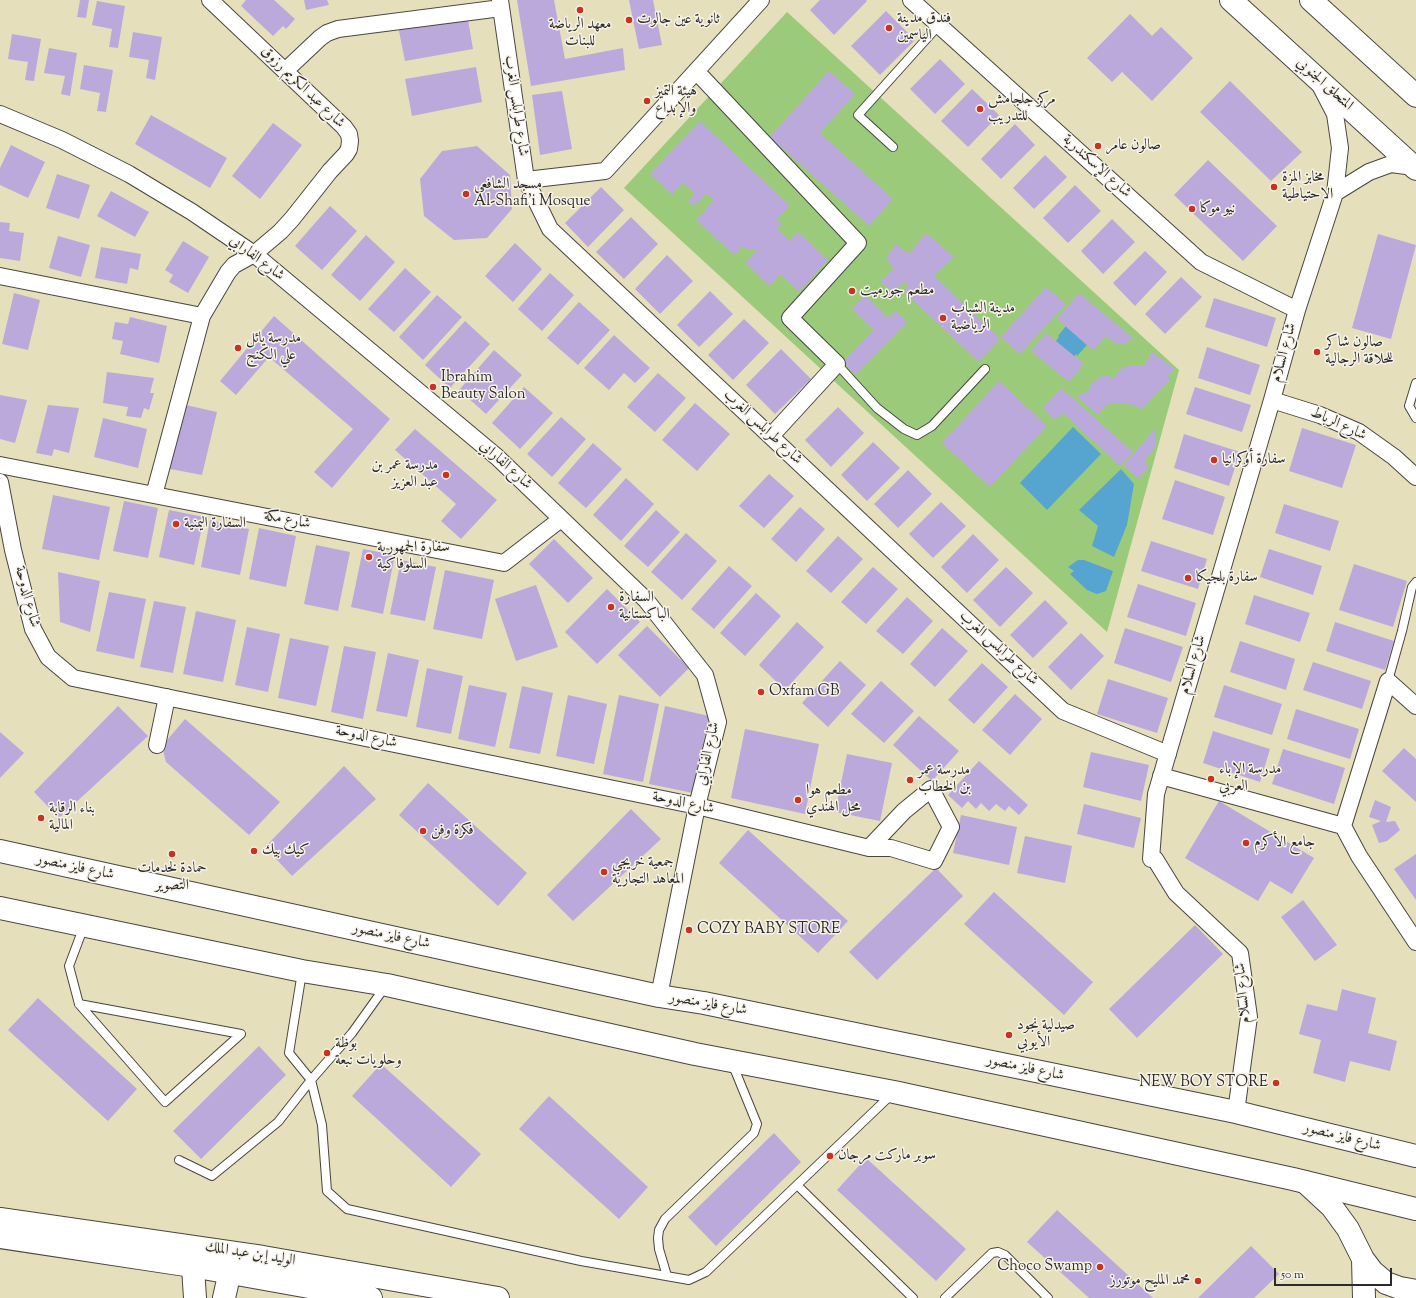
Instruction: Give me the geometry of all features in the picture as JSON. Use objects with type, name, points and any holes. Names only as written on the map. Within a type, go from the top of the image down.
[{"type":"main road","name":"المتحلق الجنوبي","points":[[1231,0],[1415,168]]},
{"type":"main road","points":[[1311,0],[1416,96]]},
{"type":"main road","name":"شارع فايز منصور","points":[[0,851],[659,996],[704,1003],[1236,1112],[1416,1156]]},
{"type":"main road","points":[[0,908],[302,971],[387,985],[695,1054],[894,1092],[1305,1182],[1416,1209]]},
{"type":"main road","points":[[1305,1182],[1332,1207],[1342,1219],[1363,1259],[1372,1271],[1386,1283],[1400,1288],[1416,1291]]},
{"type":"main road","name":"الوليد إبن عبد الملك","points":[[0,1218],[192,1256],[230,1273],[371,1298]]},
{"type":"main road","name":"الوليد إبن عبد الملك","points":[[0,1236],[192,1256],[235,1252],[498,1298]]},
{"type":"main road","points":[[224,1298],[235,1252]]},
{"type":"main road","points":[[192,1256],[194,1298]]},
{"type":"main road","points":[[1363,1259],[1364,1298]]},
{"type":"street","points":[[526,180],[605,171],[761,0]]},
{"type":"street","name":"شارع الإسكندرية","points":[[911,0],[1201,262],[1297,310]]},
{"type":"street","name":"شارع عبد الكريم رزوق","points":[[154,496],[202,316],[228,272],[234,265],[254,254],[280,232],[349,149],[349,134],[344,128],[216,2]]},
{"type":"street","points":[[285,71],[320,38],[327,33],[338,29],[500,4]]},
{"type":"street","name":"شارع طرابلس الغرب","points":[[500,4],[526,180],[550,229],[1063,711],[1168,754]]},
{"type":"street","points":[[696,71],[858,243],[790,318],[837,364],[771,436]]},
{"type":"street","name":"شارع السلام","points":[[1236,1112],[1249,1017],[1240,953],[1176,894],[1155,859],[1151,859],[1156,794],[1297,310],[1335,193],[1340,148],[1335,114],[1317,78]]},
{"type":"street","name":"شارع الفارابي","points":[[0,114],[62,140],[129,174],[192,212],[254,254],[497,457],[646,600],[705,674],[718,722],[697,806],[659,996]]},
{"type":"street","points":[[1335,193],[1369,172],[1391,164],[1415,168]]},
{"type":"street","points":[[0,276],[202,316]]},
{"type":"street","name":"شارع الرباط","points":[[1272,400],[1320,415],[1359,432],[1394,457],[1416,477]]},
{"type":"street","name":"شارع مكة","points":[[0,465],[504,563],[561,519]]},
{"type":"street","name":"شارع الدوحة","points":[[0,482],[13,550],[33,629],[48,657],[73,678],[697,806],[869,848],[891,848],[934,861],[952,827],[931,789],[904,811],[869,848]]},
{"type":"street","points":[[1416,706],[1388,681],[1343,826],[1359,856],[1416,942]]},
{"type":"street","points":[[157,745],[167,697]]},
{"type":"street","points":[[1161,776],[1343,826]]},
{"type":"lane","points":[[893,147],[858,115],[939,25]]},
{"type":"lane","points":[[837,364],[877,408],[904,429],[917,435],[932,426],[985,369]]},
{"type":"lane","points":[[1416,383],[1409,406],[1416,418]]},
{"type":"lane","points":[[1388,681],[1412,587],[1416,582]]},
{"type":"lane","points":[[79,1004],[241,1034],[165,1102],[79,1004],[69,966],[84,925]]},
{"type":"lane","points":[[302,971],[289,1053],[311,1080],[322,1125],[327,1191],[347,1209],[581,1261],[689,1280],[706,1272],[894,1092]]},
{"type":"lane","points":[[179,1160],[212,1176],[278,1122],[311,1080],[352,1033],[387,985]]},
{"type":"lane","points":[[667,1276],[659,1249],[658,1238],[659,1230],[665,1219],[754,1133],[757,1124],[731,1060]]},
{"type":"lane","points":[[797,1185],[913,1298]]},
{"type":"lane","points":[[945,1298],[992,1253],[998,1252],[1005,1255],[1048,1298]]},
{"type":"green space","name":"مدينة الشباب الرياضية","points":[[787,12],[1179,370],[1107,632],[624,188]]},
{"type":"water","points":[[1066,326],[1087,345],[1077,356],[1076,354],[1074,357],[1056,341]]},
{"type":"water","points":[[1073,427],[1101,454],[1047,510],[1020,483]]},
{"type":"water","points":[[1121,469],[1134,484],[1127,525],[1114,557],[1092,546],[1098,526],[1079,510]]},
{"type":"water","points":[[1078,560],[1084,560],[1113,571],[1106,591],[1097,594],[1087,590],[1070,574],[1074,571],[1068,567]]},
{"type":"building","points":[[80,0],[89,0],[86,18],[77,17]]},
{"type":"building","points":[[246,0],[274,0],[295,19],[286,29],[283,26],[273,36],[241,6]]},
{"type":"building","points":[[304,0],[327,0],[329,5],[306,10]]},
{"type":"building","points":[[517,0],[554,0],[565,59],[623,48],[625,70],[531,86]]},
{"type":"building","points":[[629,0],[653,0],[662,45],[639,49]]},
{"type":"building","points":[[820,0],[867,1],[834,35],[810,10]]},
{"type":"building","points":[[97,1],[125,6],[118,48],[109,47],[112,29],[92,25]]},
{"type":"building","points":[[886,11],[915,40],[880,75],[851,46]]},
{"type":"building","points":[[467,14],[473,49],[405,61],[398,26]]},
{"type":"building","points":[[1130,14],[1152,36],[1161,27],[1193,58],[1152,101],[1122,72],[1112,82],[1087,58]]},
{"type":"building","points":[[133,32],[162,37],[155,80],[146,78],[149,60],[129,57]]},
{"type":"building","points":[[12,34],[41,39],[34,81],[25,80],[28,62],[8,59]]},
{"type":"building","points":[[49,48],[77,53],[70,96],[61,94],[65,76],[44,73]]},
{"type":"building","points":[[940,59],[965,84],[935,114],[910,89]]},
{"type":"building","points":[[84,65],[113,70],[106,112],[97,111],[100,93],[80,89]]},
{"type":"building","points":[[476,67],[482,102],[412,116],[405,79]]},
{"type":"building","points":[[829,71],[855,94],[820,133],[893,199],[869,226],[770,137]]},
{"type":"building","points":[[1230,81],[1302,152],[1271,181],[1200,112]]},
{"type":"building","points":[[972,89],[999,115],[968,147],[941,121]]},
{"type":"building","points":[[562,91],[572,149],[540,155],[532,95]]},
{"type":"building","points":[[151,115],[227,158],[210,188],[135,144]]},
{"type":"building","points":[[700,121],[790,206],[777,219],[782,224],[777,229],[790,241],[798,232],[828,260],[799,292],[780,274],[770,286],[745,263],[758,249],[747,250],[743,246],[734,255],[696,220],[714,200],[706,193],[698,203],[691,205],[688,201],[695,194],[683,183],[672,195],[650,174]]},
{"type":"building","points":[[273,123],[302,145],[260,199],[232,176]]},
{"type":"building","points":[[1015,124],[1035,145],[1001,179],[981,159]]},
{"type":"building","points":[[11,145],[45,162],[28,198],[0,185],[0,168]]},
{"type":"building","name":"مسجد الشافعي Al-Shafi'i Mosque","points":[[477,146],[510,175],[512,209],[487,238],[454,240],[424,216],[420,179],[442,151]]},
{"type":"building","points":[[1045,155],[1067,177],[1034,209],[1013,188]]},
{"type":"building","points":[[1208,160],[1277,226],[1243,261],[1174,195]]},
{"type":"building","points":[[57,174],[90,185],[79,219],[46,208]]},
{"type":"building","points":[[1075,185],[1101,211],[1068,243],[1043,218]]},
{"type":"building","points":[[601,187],[624,210],[588,247],[565,223]]},
{"type":"building","points":[[111,191],[149,212],[135,237],[97,216]]},
{"type":"building","points":[[330,206],[357,231],[322,270],[295,246]]},
{"type":"building","points":[[631,217],[658,244],[624,279],[596,252]]},
{"type":"building","points":[[1112,219],[1135,242],[1103,274],[1081,251]]},
{"type":"building","points":[[0,222],[10,223],[9,231],[24,233],[20,261],[0,258]]},
{"type":"building","points":[[926,233],[954,257],[934,276],[1000,339],[979,362],[904,292],[908,285],[905,281],[894,292],[880,282],[894,269],[886,258],[896,244],[909,254]]},
{"type":"building","points":[[1378,234],[1416,245],[1391,339],[1352,328]]},
{"type":"building","points":[[366,235],[395,262],[360,301],[331,275]]},
{"type":"building","points":[[58,236],[90,245],[81,277],[49,268]]},
{"type":"building","points":[[183,241],[209,257],[188,293],[169,282],[173,275],[165,270]]},
{"type":"building","points":[[515,243],[542,269],[513,302],[485,276]]},
{"type":"building","points":[[101,247],[141,254],[138,270],[130,268],[127,284],[95,278]]},
{"type":"building","points":[[1145,251],[1167,272],[1135,306],[1113,283]]},
{"type":"building","points":[[667,255],[693,281],[660,314],[635,289]]},
{"type":"building","points":[[405,268],[431,292],[394,332],[368,309]]},
{"type":"building","points":[[550,273],[574,295],[542,331],[518,309]]},
{"type":"building","points":[[1181,277],[1202,297],[1165,334],[1145,314]]},
{"type":"building","points":[[1046,287],[1066,304],[1020,354],[1001,337]]},
{"type":"building","points":[[710,291],[733,314],[699,347],[677,325]]},
{"type":"building","points":[[14,293],[40,300],[28,350],[2,344]]},
{"type":"building","points":[[1079,293],[1133,338],[1125,344],[1115,343],[1106,336],[1094,350],[1087,345],[1057,319]]},
{"type":"building","points":[[437,295],[462,317],[423,360],[399,337]]},
{"type":"building","points":[[865,295],[888,318],[896,311],[907,322],[856,375],[843,362],[874,330],[852,309]]},
{"type":"building","points":[[1214,298],[1276,318],[1267,347],[1205,327]]},
{"type":"building","points":[[579,302],[610,330],[578,365],[547,338]]},
{"type":"building","points":[[274,316],[390,419],[332,488],[314,472],[353,429],[269,357],[236,395],[220,381]]},
{"type":"building","points":[[130,317],[167,326],[159,363],[120,354],[123,341],[112,339],[115,322],[128,324]]},
{"type":"building","points":[[744,319],[769,343],[733,380],[708,355]]},
{"type":"building","points":[[465,321],[490,344],[450,388],[425,365]]},
{"type":"building","points":[[1046,333],[1084,364],[1069,382],[1031,351]]},
{"type":"building","points":[[614,335],[650,368],[635,383],[624,373],[609,390],[584,368]]},
{"type":"building","points":[[1207,347],[1260,365],[1250,395],[1198,378]]},
{"type":"building","points":[[781,349],[811,379],[775,414],[746,385]]},
{"type":"building","points":[[494,350],[522,375],[486,414],[459,390]]},
{"type":"building","points":[[1152,352],[1175,369],[1168,375],[1170,380],[1142,409],[1130,404],[1118,403],[1106,405],[1098,415],[1076,396],[1090,391],[1090,385],[1099,378],[1107,375],[1113,379],[1122,368],[1129,366],[1144,366]]},
{"type":"building","points":[[107,372],[154,378],[150,393],[154,393],[149,410],[144,408],[141,418],[126,416],[128,407],[103,403]]},
{"type":"building","points":[[658,373],[686,398],[655,432],[627,407]]},
{"type":"building","points":[[999,381],[1047,426],[990,487],[942,443]]},
{"type":"building","points":[[524,387],[553,413],[520,449],[492,423]]},
{"type":"building","points":[[1195,387],[1251,405],[1242,432],[1186,414]]},
{"type":"building","points":[[1061,388],[1133,452],[1120,466],[1063,413],[1055,420],[1043,408]]},
{"type":"building","points":[[0,395],[27,400],[15,443],[0,439]]},
{"type":"building","points":[[695,403],[730,434],[697,471],[662,440]]},
{"type":"building","points":[[181,404],[217,412],[202,475],[165,468]]},
{"type":"building","points":[[48,405],[79,408],[69,453],[54,449],[52,456],[36,453]]},
{"type":"building","points":[[838,407],[864,433],[831,467],[805,440]]},
{"type":"building","points":[[561,417],[586,439],[552,477],[527,454]]},
{"type":"building","points":[[103,418],[147,429],[138,468],[94,457]]},
{"type":"building","points":[[1302,428],[1356,445],[1342,488],[1289,471]]},
{"type":"building","name":"مدرسة عمر بن عبد العزيز","points":[[415,429],[497,500],[461,539],[441,521],[456,504],[395,450]]},
{"type":"building","points":[[1155,429],[1155,447],[1144,462],[1149,467],[1138,479],[1124,465]]},
{"type":"building","points":[[1184,434],[1240,452],[1229,486],[1174,468]]},
{"type":"building","points":[[873,442],[900,468],[867,501],[841,475]]},
{"type":"building","points":[[593,443],[622,469],[586,508],[558,483]]},
{"type":"building","points":[[908,470],[932,494],[898,528],[874,504]]},
{"type":"building","points":[[769,474],[794,496],[764,528],[739,506]]},
{"type":"building","points":[[626,478],[654,504],[621,541],[593,515]]},
{"type":"building","points":[[1175,480],[1225,497],[1213,535],[1162,519]]},
{"type":"building","points":[[53,495],[110,507],[99,560],[42,549]]},
{"type":"building","points":[[124,501],[158,508],[148,558],[113,551]]},
{"type":"building","points":[[941,502],[966,526],[933,558],[909,534]]},
{"type":"building","points":[[1284,504],[1339,521],[1330,551],[1275,533]]},
{"type":"building","points":[[800,507],[825,529],[796,562],[771,539]]},
{"type":"building","points":[[169,510],[204,517],[194,565],[159,557]]},
{"type":"building","points":[[656,510],[680,532],[648,567],[624,546]]},
{"type":"building","points":[[210,520],[249,529],[240,575],[201,567]]},
{"type":"building","points":[[259,528],[296,536],[286,587],[249,579]]},
{"type":"building","points":[[686,533],[717,561],[682,600],[651,572]]},
{"type":"building","points":[[973,534],[999,560],[967,593],[941,567]]},
{"type":"building","points":[[838,536],[863,559],[831,593],[806,571]]},
{"type":"building","points":[[554,539],[593,578],[568,603],[529,564]]},
{"type":"building","points":[[1151,541],[1207,559],[1198,589],[1141,571]]},
{"type":"building","points":[[316,545],[350,552],[338,611],[304,604]]},
{"type":"building","points":[[363,549],[395,555],[383,614],[351,607]]},
{"type":"building","points":[[1269,549],[1322,566],[1313,595],[1260,577]]},
{"type":"building","points":[[401,560],[436,567],[425,621],[390,614]]},
{"type":"building","points":[[1354,564],[1407,581],[1393,627],[1339,610]]},
{"type":"building","points":[[729,566],[752,586],[714,629],[691,609]]},
{"type":"building","points":[[873,567],[898,589],[866,624],[841,602]]},
{"type":"building","points":[[1006,567],[1033,593],[1000,627],[973,600]]},
{"type":"building","points":[[445,570],[494,580],[482,639],[433,629]]},
{"type":"building","points":[[58,572],[100,581],[90,632],[60,622]]},
{"type":"building","points":[[1138,584],[1196,603],[1186,636],[1127,617]]},
{"type":"building","points":[[536,585],[558,647],[516,661],[495,599]]},
{"type":"building","points":[[607,589],[640,622],[597,664],[565,632]]},
{"type":"building","points":[[109,592],[146,599],[134,659],[96,651]]},
{"type":"building","points":[[756,593],[781,616],[745,656],[720,633]]},
{"type":"building","points":[[1254,595],[1310,613],[1300,642],[1245,624]]},
{"type":"building","points":[[907,597],[933,621],[903,654],[876,631]]},
{"type":"building","points":[[1045,600],[1068,623],[1033,658],[1010,635]]},
{"type":"building","points":[[154,601],[186,607],[173,673],[140,667]]},
{"type":"building","points":[[196,611],[236,620],[223,682],[183,674]]},
{"type":"building","points":[[797,622],[824,647],[785,690],[759,665]]},
{"type":"building","points":[[1335,622],[1394,641],[1385,670],[1326,651]]},
{"type":"building","points":[[647,626],[689,668],[660,697],[618,655]]},
{"type":"building","points":[[247,627],[280,634],[268,692],[235,685]]},
{"type":"building","points":[[942,628],[968,651],[935,687],[910,664]]},
{"type":"building","points":[[1125,628],[1183,647],[1171,682],[1114,663]]},
{"type":"building","points":[[1081,633],[1104,656],[1071,690],[1048,667]]},
{"type":"building","points":[[290,638],[329,646],[316,706],[278,698]]},
{"type":"building","points":[[1240,641],[1295,659],[1286,690],[1230,672]]},
{"type":"building","points":[[344,646],[376,652],[363,719],[331,712]]},
{"type":"building","points":[[388,653],[419,660],[407,717],[376,711]]},
{"type":"building","points":[[840,661],[866,685],[828,727],[802,703]]},
{"type":"building","points":[[1313,662],[1371,681],[1362,709],[1303,690]]},
{"type":"building","points":[[982,663],[1008,687],[974,724],[948,700]]},
{"type":"building","points":[[427,668],[463,676],[451,734],[416,727]]},
{"type":"building","points":[[1108,679],[1168,698],[1157,733],[1097,714]]},
{"type":"building","points":[[881,681],[914,711],[884,743],[851,714]]},
{"type":"building","points":[[469,685],[507,693],[495,747],[458,739]]},
{"type":"building","points":[[1224,685],[1282,704],[1272,735],[1214,717]]},
{"type":"building","points":[[522,686],[553,693],[540,754],[509,748]]},
{"type":"building","points":[[1015,694],[1042,719],[1010,755],[982,730]]},
{"type":"building","points":[[568,695],[607,704],[594,764],[556,756]]},
{"type":"building","points":[[619,695],[659,704],[643,782],[603,774]]},
{"type":"building","points":[[118,706],[148,736],[59,818],[34,792]]},
{"type":"building","points":[[665,706],[709,716],[693,793],[649,784]]},
{"type":"building","points":[[1296,709],[1359,729],[1350,759],[1287,739]]},
{"type":"building","points":[[919,716],[959,751],[932,781],[893,745]]},
{"type":"building","points":[[185,719],[280,802],[249,835],[166,762],[162,746]]},
{"type":"building","points":[[745,729],[819,744],[805,814],[731,798]]},
{"type":"building","points":[[1213,731],[1270,749],[1260,782],[1203,763]]},
{"type":"building","points":[[0,732],[24,753],[0,778]]},
{"type":"building","points":[[1404,748],[1416,759],[1416,802],[1382,771]]},
{"type":"building","points":[[1283,749],[1345,768],[1334,804],[1272,784]]},
{"type":"building","points":[[1091,752],[1149,765],[1141,801],[1083,787]]},
{"type":"building","points":[[847,754],[892,763],[880,821],[835,812]]},
{"type":"building","points":[[979,761],[1028,805],[1019,815],[1009,806],[1005,811],[996,804],[989,811],[981,803],[976,809],[968,801],[962,808],[948,795]]},
{"type":"building","points":[[344,766],[376,799],[292,876],[265,847]]},
{"type":"building","points":[[428,783],[527,873],[498,906],[399,815]]},
{"type":"building","points":[[1375,800],[1391,807],[1386,822],[1395,821],[1400,830],[1387,841],[1379,843],[1372,825],[1381,821],[1369,817]]},
{"type":"building","points":[[1219,801],[1314,858],[1292,894],[1270,881],[1258,901],[1185,858]]},
{"type":"building","points":[[1084,804],[1141,818],[1134,848],[1077,834]]},
{"type":"building","points":[[631,809],[661,839],[573,921],[547,895]]},
{"type":"building","points":[[961,815],[1017,827],[1009,865],[953,853]]},
{"type":"building","points":[[748,830],[848,921],[818,953],[719,863]]},
{"type":"building","points":[[1025,836],[1072,846],[1065,883],[1017,873]]},
{"type":"building","points":[[1416,854],[1416,900],[1394,869]]},
{"type":"building","points":[[936,868],[963,896],[877,980],[849,952]]},
{"type":"building","points":[[994,892],[1093,982],[1064,1015],[964,924]]},
{"type":"building","points":[[1303,900],[1337,945],[1315,961],[1281,917]]},
{"type":"building","points":[[1195,925],[1223,954],[1137,1038],[1109,1009]]},
{"type":"building","points":[[1342,989],[1376,998],[1368,1033],[1397,1041],[1390,1071],[1350,1061],[1345,1082],[1313,1073],[1321,1040],[1299,1034],[1307,1004],[1337,1011]]},
{"type":"building","points":[[38,998],[137,1089],[108,1121],[8,1030]]},
{"type":"building","points":[[259,1046],[286,1075],[201,1159],[173,1131]]},
{"type":"building","points":[[381,1064],[481,1154],[451,1187],[352,1096]]},
{"type":"building","points":[[549,1096],[648,1187],[619,1219],[519,1129]]},
{"type":"building","points":[[774,1133],[801,1162],[716,1246],[688,1217]]},
{"type":"building","points":[[866,1158],[966,1249],[936,1281],[837,1190]]},
{"type":"building","points":[[1057,1210],[1153,1298],[1089,1298],[1027,1242]]},
{"type":"building","points":[[1251,1246],[1279,1274],[1254,1298],[1198,1298]]},
{"type":"place","name":"معهد الرياضة للبنات","points":[[580,10]]},
{"type":"place","name":"ثانوية عين جالوت","points":[[629,20]]},
{"type":"place","name":"فندق مدينة الياسمين","points":[[889,28]]},
{"type":"place","name":"هيئة التميز والإبداع","points":[[647,101]]},
{"type":"place","name":"مركز جلجامش للتدريب","points":[[980,109]]},
{"type":"place","name":"صالون عامر","points":[[1098,146]]},
{"type":"place","name":"مخابز المزة الاحتياطية","points":[[1274,187]]},
{"type":"place","name":"مسجد الشافعي Al-Shafi'i Mosque","points":[[466,194]]},
{"type":"place","name":"نيو موكا","points":[[1192,209]]},
{"type":"place","name":"مطعم جورميت","points":[[852,291]]},
{"type":"place","name":"مدينة الشباب الرياضية","points":[[943,318]]},
{"type":"place","name":"مدرسة يائل علي الكنج","points":[[238,348]]},
{"type":"place","name":"صالون شاكر للحلاقة الرجالية","points":[[1317,352]]},
{"type":"place","name":"Ibrahim Beauty Salon","points":[[433,387]]},
{"type":"place","name":"سفارة أوكرانيا","points":[[1214,460]]},
{"type":"place","name":"مدرسة عمر بن عبد العزيز","points":[[446,475]]},
{"type":"place","name":"السفارة اليمنية","points":[[176,524]]},
{"type":"place","name":"سفارة الجمهورية السلوفاكية","points":[[369,557]]},
{"type":"place","name":"سفارة بلجيكا","points":[[1188,578]]},
{"type":"place","name":"السفارة الباكستانية","points":[[611,607]]},
{"type":"place","name":"Oxfam GB","points":[[761,692]]},
{"type":"place","name":"مدرسة الإباء العربي","points":[[1211,779]]},
{"type":"place","name":"مدرسة عمر بن الخطاب","points":[[910,780]]},
{"type":"place","name":"مطعم هوا محل الهندي","points":[[798,800]]},
{"type":"place","name":"بناء الرقابة المالية","points":[[41,818]]},
{"type":"place","name":"فكرة وفن","points":[[423,831]]},
{"type":"place","name":"جامع الأكرم","points":[[1246,843]]},
{"type":"place","name":"كيك بيك","points":[[254,851]]},
{"type":"place","name":"حمادة لخدمات التصوير","points":[[172,854]]},
{"type":"place","name":"جمعية خريجي المعاهد التجارية","points":[[604,872]]},
{"type":"place","name":"COZY BABY STORE","points":[[689,930]]},
{"type":"place","name":"صيدلية نجود الأيوبي","points":[[1009,1035]]},
{"type":"place","name":"بوظة وحلويات نبعة","points":[[327,1053]]},
{"type":"place","name":"NEW BOY STORE","points":[[1276,1083]]},
{"type":"place","name":"سوبر ماركت مرجان","points":[[830,1156]]},
{"type":"place","name":"Choco Swamp","points":[[1100,1267]]},
{"type":"place","name":"محمد المليح موتورز","points":[[1198,1281]]}]
